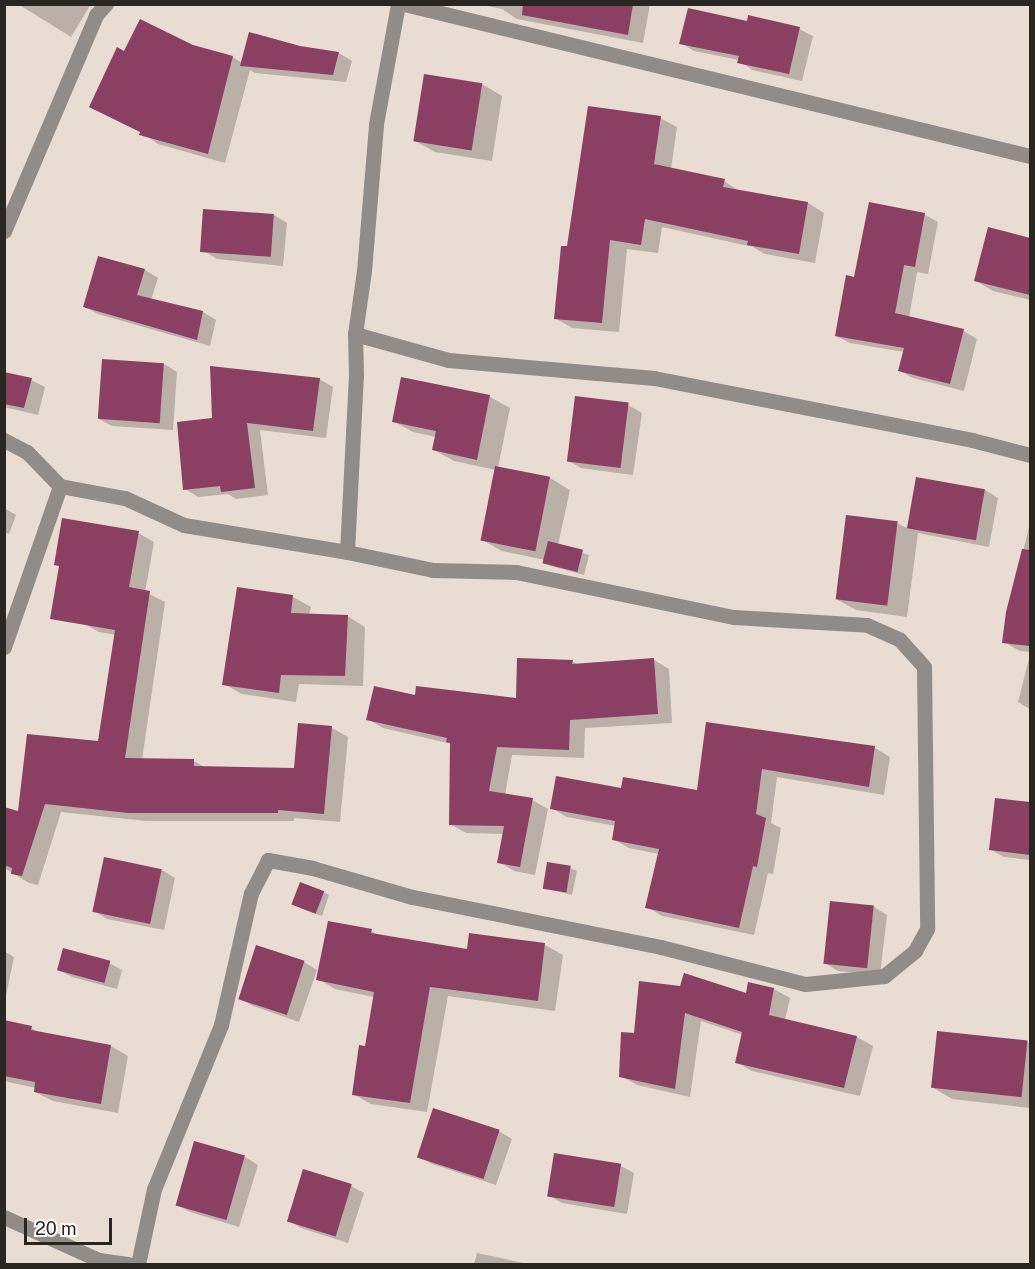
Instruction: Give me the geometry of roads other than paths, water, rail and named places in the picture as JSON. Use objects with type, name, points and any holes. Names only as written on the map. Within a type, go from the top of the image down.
[{"type":"street","points":[[4,231],[96,15],[106,4]]},
{"type":"street","points":[[348,552],[356,374],[355,334],[364,272],[376,124],[398,4]]},
{"type":"street","points":[[404,4],[1030,156]]},
{"type":"street","points":[[355,334],[448,360],[654,378],[960,438],[1030,455]]},
{"type":"street","points":[[4,440],[27,452],[60,486],[125,498],[184,525],[348,552],[433,570],[516,572],[734,617],[867,625],[900,640],[924,667],[927,929],[915,951],[884,976],[805,984],[661,947],[412,897],[313,868],[268,860],[251,893],[221,1025],[154,1189],[138,1264]]},
{"type":"street","points":[[4,647],[60,486]]},
{"type":"street","points":[[4,1217],[99,1260],[129,1264]]}]
